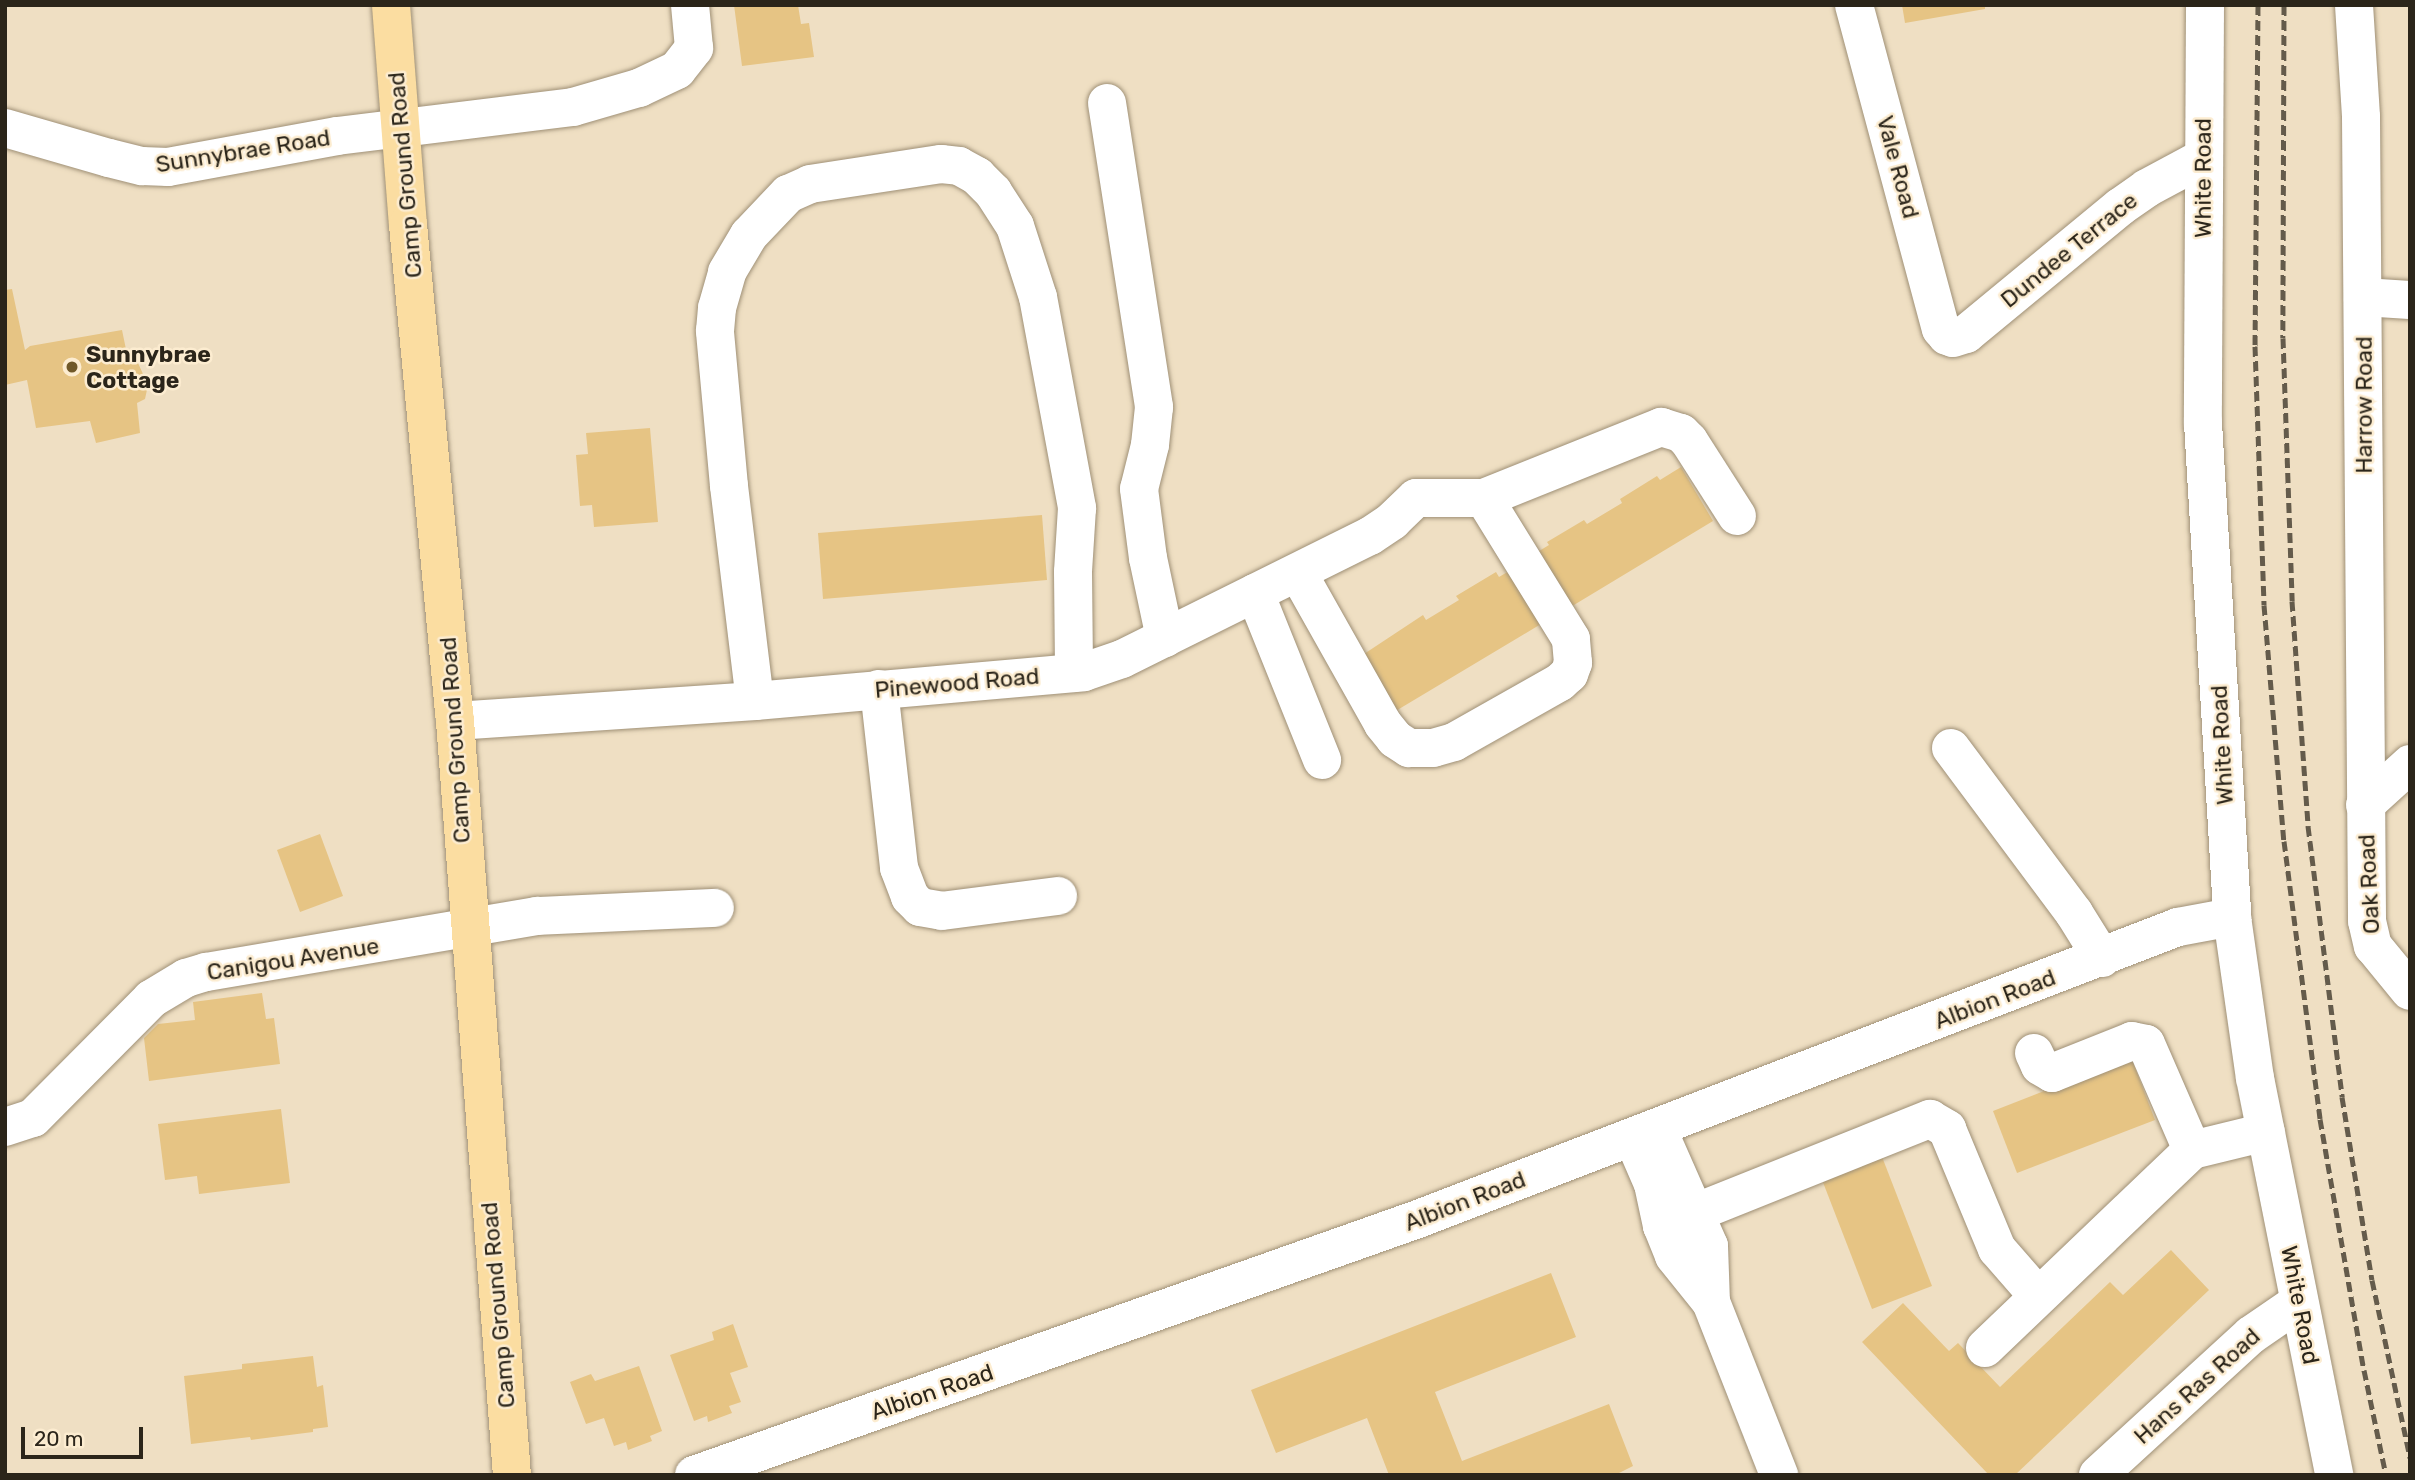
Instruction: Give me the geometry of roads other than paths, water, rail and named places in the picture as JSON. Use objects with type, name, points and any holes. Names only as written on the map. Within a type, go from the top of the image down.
[{"type":"main road","name":"Camp Ground Road","points":[[391,5],[455,721],[468,927],[512,1475]]},
{"type":"street","name":"Sunnybrae Road","points":[[5,128],[142,166],[168,167],[337,136],[573,107],[613,97],[660,80],[677,70],[692,54],[695,41],[690,5]]},
{"type":"street","name":"Vale Road","points":[[1854,5],[1941,329]]},
{"type":"street","name":"White Road","points":[[2205,5],[2203,423],[2232,917],[2255,1078],[2334,1475]]},
{"type":"street","name":"Harrow Road","points":[[2360,10],[2365,805]]},
{"type":"street","points":[[1107,103],[1154,407],[1150,445],[1139,489],[1148,558],[1165,638]]},
{"type":"street","name":"Dundee Terrace","points":[[1941,329],[1953,338],[1966,334],[2120,207],[2147,188],[2203,158]]},
{"type":"street","points":[[755,701],[729,486],[715,331],[717,308],[727,272],[749,234],[788,194],[810,184],[941,164],[958,166],[976,176],[993,192],[1016,226],[1038,297],[1077,508],[1073,572],[1074,673]]},
{"type":"street","points":[[2363,297],[2410,300]]},
{"type":"street","points":[[1298,573],[1383,724],[1395,739],[1409,748],[1433,748],[1454,743],[1560,681],[1569,674],[1573,663],[1571,639],[1484,498],[1661,427],[1682,433],[1689,441],[1737,516]]},
{"type":"street","name":"Pinewood Road","points":[[455,721],[755,701],[1074,673],[1102,667],[1298,573],[1383,528],[1416,498],[1484,498]]},
{"type":"street","points":[[1255,593],[1322,760]]},
{"type":"street","points":[[878,689],[899,869],[910,897],[920,908],[942,911],[1058,896]]},
{"type":"street","points":[[1951,748],[2074,912],[2102,958]]},
{"type":"street","points":[[2365,805],[2410,764]]},
{"type":"street","name":"Oak Road","points":[[2365,805],[2369,932],[2384,962],[2410,991]]},
{"type":"street","name":"Canigou Avenue","points":[[5,1127],[33,1118],[151,999],[186,978],[206,972],[404,941],[537,916],[715,908]]},
{"type":"street","name":"Albion Road","points":[[694,1475],[1221,1291],[1645,1133],[2178,927],[2232,917]]},
{"type":"street","points":[[2034,1053],[2040,1066],[2052,1073],[2132,1041],[2146,1044],[2192,1150]]},
{"type":"street","points":[[1662,1226],[1930,1119],[1947,1129],[1997,1249],[2038,1296]]},
{"type":"street","points":[[1985,1348],[2192,1150],[2266,1132]]},
{"type":"street","points":[[1645,1133],[1698,1213],[1710,1245],[1711,1302]]},
{"type":"street","points":[[1645,1133],[1662,1226],[1678,1262],[1711,1302],[1779,1475]]},
{"type":"street","name":"Hans Ras Road","points":[[2098,1475],[2251,1335],[2300,1302]]},
{"type":"railway","points":[[2258,5],[2255,346],[2264,605],[2284,841],[2320,1119],[2364,1370],[2386,1475]]},
{"type":"railway","points":[[2284,5],[2283,338],[2292,601],[2308,826],[2342,1097],[2372,1280],[2410,1458]]},
{"type":"place","name":"Sunnybrae Cottage","points":[[72,367]]}]
